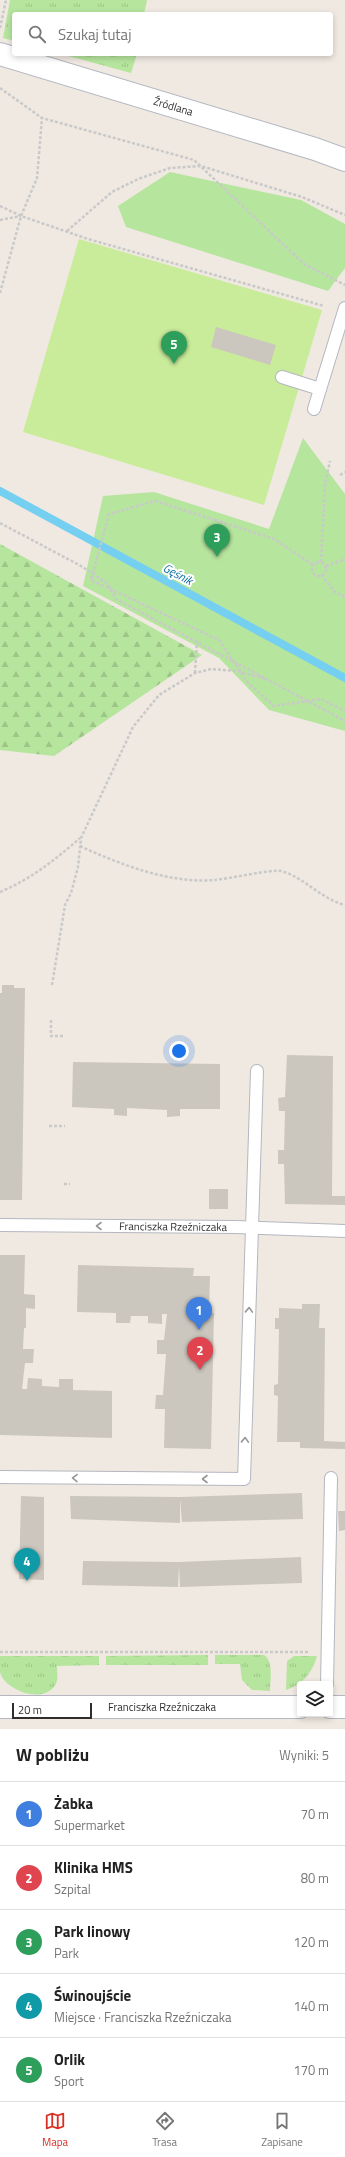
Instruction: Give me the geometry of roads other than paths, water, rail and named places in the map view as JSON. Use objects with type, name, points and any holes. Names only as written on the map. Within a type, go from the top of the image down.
[{"type":"street","name":"Źródlana","points":[[0,54],[308,147],[345,160]]},
{"type":"street","name":"Franciszka Rzeźniczaka","points":[[0,1707],[297,1707]]},
{"type":"street","points":[[333,1707],[345,1707]]},
{"type":"lane","points":[[314,409],[344,310]]},
{"type":"lane","points":[[282,377],[320,389]]},
{"type":"lane","points":[[0,1477],[244,1479],[257,1071]]},
{"type":"lane","name":"Franciszka Rzeźniczaka","points":[[0,1225],[252,1227],[345,1231]]},
{"type":"lane","points":[[327,1681],[331,1478]]},
{"type":"waterway","name":"Gęśnik","points":[[0,491],[345,678]]},
{"type":"place","name":"Orlik","points":[[174,364]]},
{"type":"place","name":"Park linowy","points":[[217,557]]},
{"type":"place","name":"Żabka","points":[[199,1330]]},
{"type":"place","name":"Klinika HMS","points":[[200,1370]]},
{"type":"place","name":"Świnoujście","points":[[27,1581]]}]
